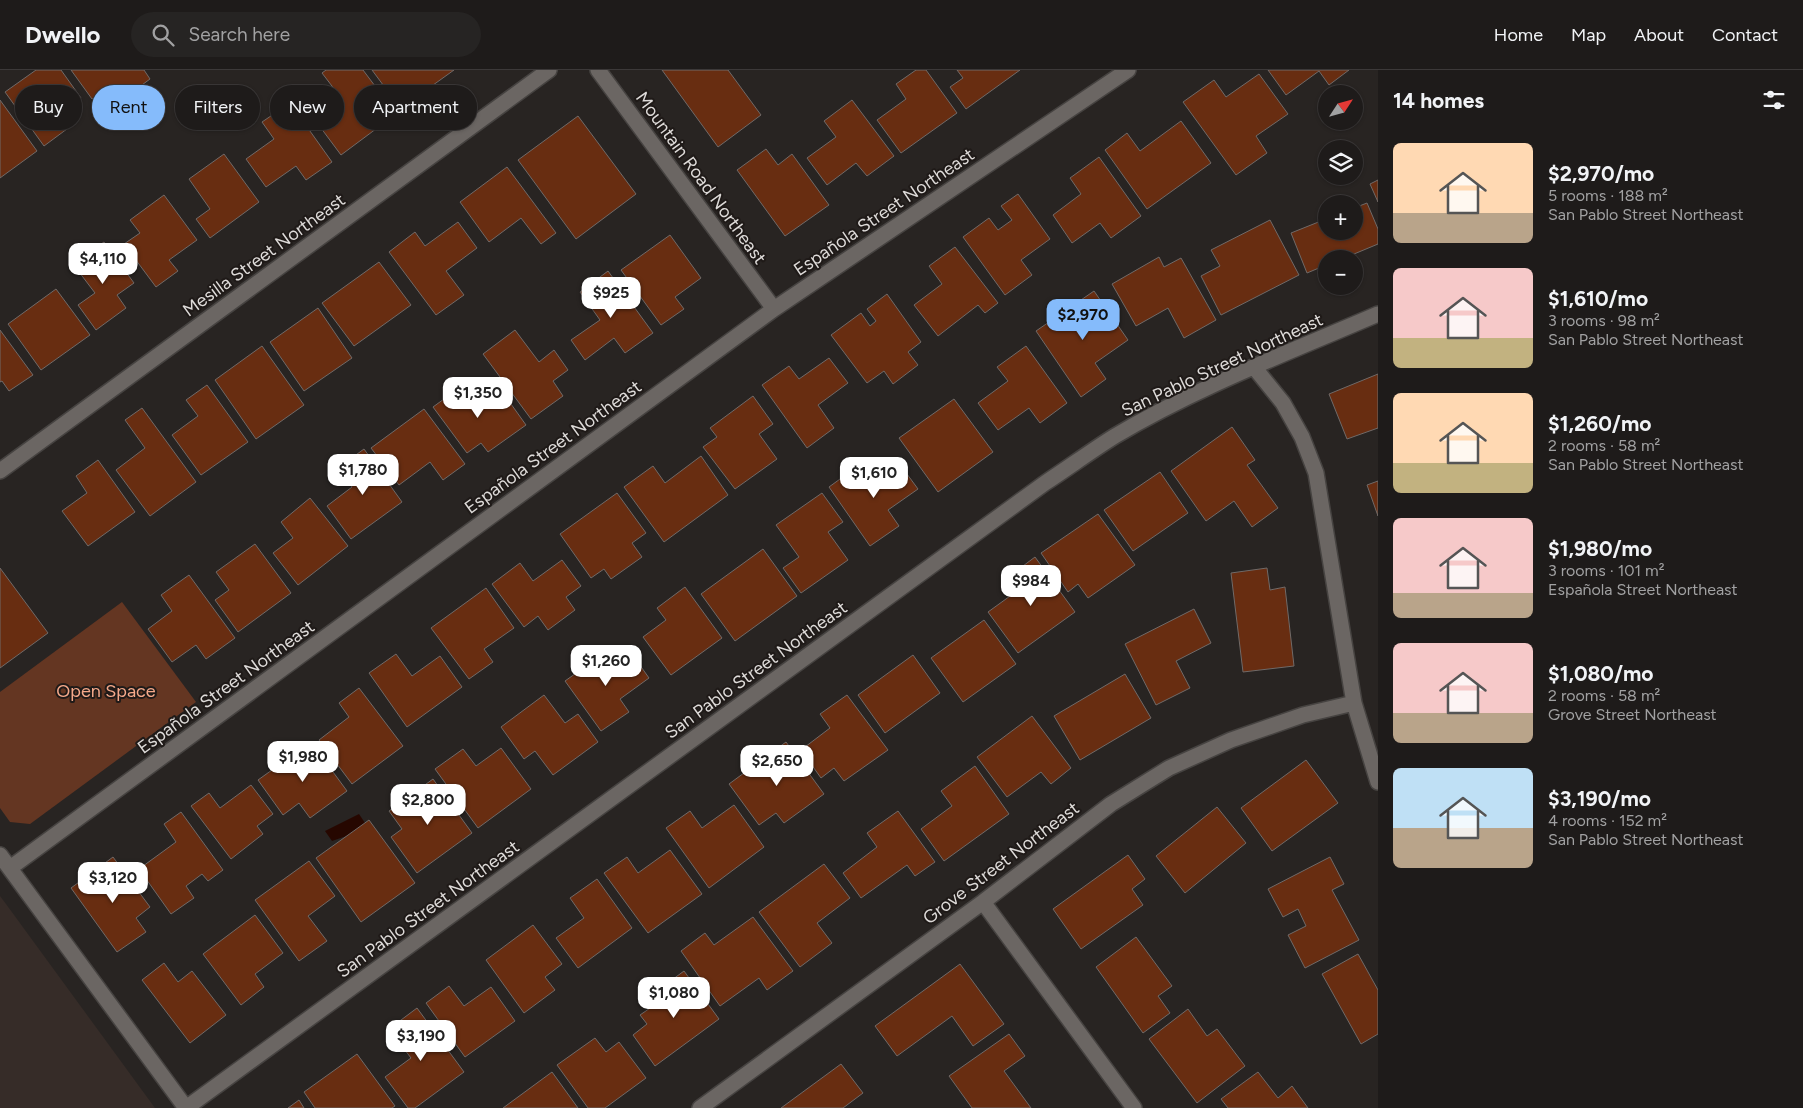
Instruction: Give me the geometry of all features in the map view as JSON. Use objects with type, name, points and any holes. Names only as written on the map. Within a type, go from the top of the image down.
[{"type":"street","name":"Mesilla Street Northeast","points":[[0,470],[549,70]]},
{"type":"street","name":"Mountain Road Northeast","points":[[598,70],[774,308]]},
{"type":"street","name":"Española Street Northeast","points":[[10,868],[774,308],[1128,70]]},
{"type":"street","name":"San Pablo Street Northeast","points":[[186,1108],[1045,483],[1115,436],[1177,403],[1254,366],[1378,314]]},
{"type":"street","points":[[1254,366],[1283,403],[1302,436],[1316,473],[1354,703],[1378,782]]},
{"type":"street","name":"Grove Street Northeast","points":[[705,1106],[983,902],[1111,804],[1168,768],[1231,740],[1303,715],[1354,703]]},
{"type":"street","points":[[0,855],[186,1108]]},
{"type":"street","points":[[983,902],[1134,1108]]},
{"type":"shaded area","points":[[359,814],[367,826],[355,833],[332,841],[325,831]]},
{"type":"shaded area","points":[[0,896],[6,904],[155,1108],[0,1108]]},
{"type":"green space","name":"Open Space","points":[[122,602],[196,702],[30,824],[10,822],[0,808],[0,692]]},
{"type":"building","points":[[36,70],[61,70],[72,85],[15,85],[15,106],[5,92]]},
{"type":"building","points":[[71,70],[144,70],[150,79],[142,85],[92,85],[92,99]]},
{"type":"building","points":[[326,70],[363,70],[374,85],[354,85],[354,130],[375,130],[341,155],[322,130],[344,130],[344,85],[331,85],[322,73]]},
{"type":"building","points":[[372,70],[454,70],[433,85],[383,85]]},
{"type":"building","points":[[662,70],[728,70],[761,115],[718,147]]},
{"type":"building","points":[[916,70],[926,70],[957,113],[901,153],[877,120],[906,99],[896,84]]},
{"type":"building","points":[[957,70],[1020,70],[966,109],[950,87],[963,78]]},
{"type":"building","points":[[1268,70],[1349,70],[1329,85],[1319,71],[1286,95]]},
{"type":"building","points":[[1259,74],[1288,114],[1256,136],[1267,153],[1236,175],[1183,102],[1214,80],[1226,97]]},
{"type":"building","points":[[0,100],[15,121],[15,130],[22,130],[37,151],[0,178]]},
{"type":"building","points":[[852,100],[894,156],[867,176],[856,163],[827,185],[807,158],[836,137],[824,121]]},
{"type":"building","points":[[578,116],[636,194],[576,239],[518,160]]},
{"type":"building","points":[[270,117],[270,130],[309,130],[332,162],[306,180],[296,166],[266,187],[246,159],[274,139],[262,122]]},
{"type":"building","points":[[1181,121],[1211,163],[1147,209],[1105,150],[1127,133],[1140,151]]},
{"type":"building","points":[[32,130],[66,130],[44,146]]},
{"type":"building","points":[[766,149],[778,165],[792,154],[829,205],[785,236],[737,170]]},
{"type":"building","points":[[224,154],[259,202],[210,238],[196,219],[210,209],[189,179]]},
{"type":"building","points":[[1099,157],[1141,216],[1111,238],[1100,223],[1072,243],[1053,215],[1081,194],[1070,178]]},
{"type":"building","points":[[507,167],[556,233],[541,244],[521,218],[489,242],[460,202]]},
{"type":"building","points":[[1378,180],[1378,202],[1370,184]]},
{"type":"building","points":[[1018,194],[1050,239],[1021,260],[1032,275],[1005,295],[963,237],[989,218],[998,230],[1012,220],[1001,206]]},
{"type":"building","points":[[164,195],[197,240],[169,260],[178,271],[156,287],[124,244],[140,233],[130,220]]},
{"type":"building","points":[[1367,203],[1378,229],[1378,244],[1363,250],[1318,250],[1318,268],[1307,273],[1291,233],[1318,222],[1318,240],[1363,240],[1363,205]]},
{"type":"building","points":[[1270,220],[1299,275],[1221,315],[1201,276],[1220,266],[1211,250]]},
{"type":"building","points":[[458,222],[477,248],[446,271],[464,295],[436,315],[389,252],[415,232],[425,246]]},
{"type":"building","points":[[670,235],[701,278],[675,297],[684,309],[661,325],[621,270]]},
{"type":"building","points":[[104,242],[134,283],[117,295],[126,308],[96,330],[78,305],[95,293],[73,264]]},
{"type":"building","points":[[955,247],[998,303],[985,313],[978,305],[938,336],[914,305],[942,284],[929,266]]},
{"type":"building","points":[[1159,257],[1164,267],[1181,258],[1216,320],[1184,338],[1168,308],[1136,326],[1112,284]]},
{"type":"building","points":[[379,262],[411,305],[354,346],[322,303]]},
{"type":"building","points":[[608,271],[653,333],[625,353],[614,338],[585,360],[571,340],[600,320],[580,292]]},
{"type":"building","points":[[56,289],[90,335],[41,370],[8,324]]},
{"type":"building","points":[[1094,291],[1128,340],[1095,363],[1106,379],[1081,397],[1036,331]]},
{"type":"building","points":[[887,294],[921,342],[908,352],[918,365],[893,384],[884,371],[867,383],[831,335],[861,313],[870,326],[876,321],[867,309]]},
{"type":"building","points":[[318,308],[352,358],[304,391],[270,342]]},
{"type":"building","points":[[0,330],[33,375],[9,391],[2,381],[0,382]]},
{"type":"building","points":[[515,330],[539,362],[554,350],[568,370],[553,381],[563,396],[531,419],[483,354]]},
{"type":"building","points":[[262,346],[304,405],[256,439],[215,380]]},
{"type":"building","points":[[1026,346],[1067,403],[1040,423],[1029,408],[998,430],[978,403],[1008,381],[997,367]]},
{"type":"building","points":[[829,358],[848,383],[818,405],[834,428],[807,448],[762,385],[789,366],[799,379]]},
{"type":"building","points":[[1378,374],[1378,428],[1347,439],[1329,394]]},
{"type":"building","points":[[470,380],[490,408],[506,397],[526,425],[488,452],[481,443],[467,453],[433,407]]},
{"type":"building","points":[[207,385],[248,442],[201,475],[172,435],[198,416],[186,400]]},
{"type":"building","points":[[753,396],[773,424],[759,434],[777,459],[735,489],[703,447],[717,437],[710,428]]},
{"type":"building","points":[[954,399],[993,452],[938,492],[899,438]]},
{"type":"building","points":[[142,408],[196,482],[150,516],[116,470],[145,448],[125,420]]},
{"type":"building","points":[[424,409],[465,464],[443,480],[430,462],[399,485],[371,448]]},
{"type":"building","points":[[1232,427],[1255,460],[1247,465],[1278,508],[1252,527],[1234,501],[1206,521],[1171,471]]},
{"type":"building","points":[[364,449],[402,502],[351,539],[327,506],[352,487],[338,468]]},
{"type":"building","points":[[701,456],[728,495],[664,542],[624,487],[653,466],[665,483]]},
{"type":"building","points":[[896,459],[918,489],[888,510],[899,526],[870,546],[829,487],[858,466],[868,480]]},
{"type":"building","points":[[98,460],[135,512],[88,546],[62,511],[87,493],[76,476]]},
{"type":"building","points":[[1160,472],[1188,513],[1133,551],[1104,510]]},
{"type":"building","points":[[1378,481],[1378,516],[1367,485]]},
{"type":"building","points":[[617,493],[646,533],[632,543],[642,557],[611,579],[604,569],[591,578],[560,534]]},
{"type":"building","points":[[822,493],[843,522],[828,532],[848,560],[801,593],[783,568],[799,557],[776,525]]},
{"type":"building","points":[[310,498],[348,546],[298,585],[273,553],[293,538],[281,522]]},
{"type":"building","points":[[1098,514],[1135,565],[1088,598],[1078,584],[1068,592],[1041,553]]},
{"type":"building","points":[[255,544],[291,593],[238,632],[215,600],[229,590],[216,572]]},
{"type":"building","points":[[763,549],[797,596],[735,641],[701,594]]},
{"type":"building","points":[[1035,557],[1075,612],[1018,653],[988,612],[1017,591],[1007,578]]},
{"type":"building","points":[[562,560],[581,586],[566,597],[575,610],[548,630],[538,616],[524,627],[492,584],[520,563],[533,581]]},
{"type":"building","points":[[0,568],[48,633],[0,668]]},
{"type":"building","points":[[1267,568],[1270,590],[1285,587],[1294,666],[1243,672],[1231,573]]},
{"type":"building","points":[[189,575],[235,638],[206,659],[196,645],[172,662],[148,629],[172,611],[161,595]]},
{"type":"building","points":[[685,587],[722,638],[671,675],[643,637],[666,620],[657,608]]},
{"type":"building","points":[[486,588],[514,628],[484,649],[493,662],[469,679],[431,628]]},
{"type":"building","points":[[1194,609],[1211,643],[1176,661],[1190,688],[1156,705],[1125,644]]},
{"type":"building","points":[[984,620],[1016,664],[963,702],[931,658]]},
{"type":"building","points":[[607,651],[617,665],[632,654],[649,678],[620,699],[629,712],[601,731],[565,681]]},
{"type":"building","points":[[396,654],[412,676],[440,656],[462,687],[407,727],[369,673]]},
{"type":"building","points":[[913,655],[940,693],[885,733],[858,695]]},
{"type":"building","points":[[1125,674],[1151,718],[1080,760],[1054,716]]},
{"type":"building","points":[[359,688],[403,746],[352,784],[319,740],[349,717],[339,703]]},
{"type":"building","points":[[544,695],[565,723],[578,714],[598,742],[553,775],[535,751],[524,759],[501,727]]},
{"type":"building","points":[[847,695],[888,750],[844,781],[834,768],[821,778],[801,750],[830,728],[820,714]]},
{"type":"building","points":[[1032,716],[1071,768],[1051,784],[1041,772],[1007,797],[977,757]]},
{"type":"building","points":[[311,742],[347,791],[310,818],[299,803],[283,815],[258,780]]},
{"type":"building","points":[[786,742],[824,794],[784,823],[776,813],[759,825],[729,784]]},
{"type":"building","points":[[501,748],[531,789],[478,828],[435,769],[463,749],[476,766]]},
{"type":"building","points":[[1306,760],[1338,803],[1272,851],[1241,808]]},
{"type":"building","points":[[975,766],[1009,814],[944,861],[921,829],[952,806],[941,791]]},
{"type":"building","points":[[433,779],[472,833],[417,873],[391,837],[402,829],[389,811]]},
{"type":"building","points":[[251,785],[273,814],[257,826],[263,834],[231,859],[191,806],[209,793],[220,808]]},
{"type":"building","points":[[734,805],[764,847],[709,888],[666,828],[690,811],[702,828]]},
{"type":"building","points":[[1217,807],[1246,843],[1185,893],[1156,856]]},
{"type":"building","points":[[898,811],[935,862],[915,876],[907,865],[861,898],[843,873],[877,847],[867,833]]},
{"type":"building","points":[[181,812],[223,870],[208,881],[202,874],[186,886],[194,898],[171,914],[139,869],[176,842],[164,824]]},
{"type":"building","points":[[369,820],[415,883],[361,922],[316,858]]},
{"type":"building","points":[[670,850],[702,894],[648,933],[604,873],[627,857],[638,873]]},
{"type":"building","points":[[1128,855],[1145,879],[1132,889],[1143,905],[1081,949],[1053,909]]},
{"type":"building","points":[[113,857],[150,907],[136,918],[146,932],[117,952],[71,888]]},
{"type":"building","points":[[1330,857],[1344,884],[1332,890],[1359,940],[1305,968],[1288,935],[1306,926],[1298,909],[1283,917],[1268,889]]},
{"type":"building","points":[[309,861],[335,896],[308,916],[327,941],[299,961],[255,900]]},
{"type":"building","points":[[824,864],[850,898],[817,923],[832,943],[800,967],[759,912]]},
{"type":"building","points":[[597,879],[632,928],[578,968],[556,938],[584,918],[570,898]]},
{"type":"building","points":[[255,915],[283,953],[255,974],[264,987],[241,1005],[203,954]]},
{"type":"building","points":[[753,917],[793,971],[767,990],[759,978],[720,1006],[681,951],[705,933],[714,945]]},
{"type":"building","points":[[533,925],[562,964],[545,977],[555,990],[524,1013],[486,960]]},
{"type":"building","points":[[1136,937],[1172,986],[1158,996],[1170,1013],[1143,1033],[1096,967]]},
{"type":"building","points":[[1358,954],[1378,990],[1378,1034],[1361,1044],[1322,974]]},
{"type":"building","points":[[164,963],[178,982],[192,971],[226,1015],[190,1043],[142,980]]},
{"type":"building","points":[[960,964],[1004,1024],[973,1046],[952,1016],[897,1056],[875,1026]]},
{"type":"building","points":[[684,971],[719,1019],[655,1066],[633,1035],[647,1024],[640,1015],[656,1004],[650,996]]},
{"type":"building","points":[[449,986],[464,1006],[491,987],[515,1021],[465,1057],[426,1003]]},
{"type":"building","points":[[417,1008],[464,1072],[415,1108],[408,1108],[385,1077],[411,1058],[389,1029]]},
{"type":"building","points":[[1188,1009],[1207,1036],[1217,1029],[1245,1066],[1197,1103],[1149,1039]]},
{"type":"building","points":[[1009,1034],[1025,1056],[1004,1071],[1031,1108],[972,1108],[949,1076]]},
{"type":"building","points":[[595,1038],[606,1052],[619,1042],[646,1078],[605,1108],[588,1108],[557,1065]]},
{"type":"building","points":[[357,1054],[395,1106],[392,1108],[315,1108],[304,1092]]},
{"type":"building","points":[[841,1064],[863,1093],[843,1108],[781,1108]]},
{"type":"building","points":[[552,1072],[578,1108],[503,1108]]},
{"type":"building","points":[[1258,1072],[1278,1098],[1292,1086],[1308,1108],[1228,1108],[1221,1099]]},
{"type":"building","points":[[299,1100],[304,1108],[288,1108]]}]
